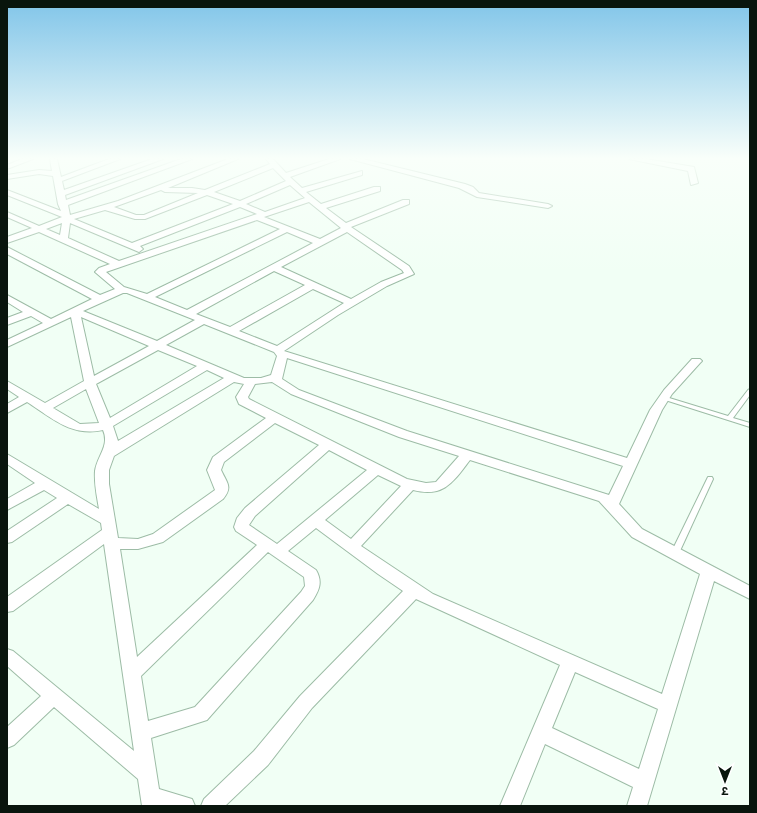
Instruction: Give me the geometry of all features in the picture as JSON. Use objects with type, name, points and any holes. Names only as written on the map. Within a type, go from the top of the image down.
[{"type":"street","points":[[19,197],[149,253]]},
{"type":"street","points":[[61,197],[66,217],[64,240]]},
{"type":"street","points":[[62,204],[82,197]]},
{"type":"street","points":[[7,240],[39,229],[66,217],[136,197]]},
{"type":"street","points":[[105,207],[135,216],[145,217],[196,197]]},
{"type":"street","points":[[226,197],[285,230],[321,243]]},
{"type":"street","points":[[132,246],[240,204],[254,197]]},
{"type":"street","points":[[279,351],[384,284],[409,274],[409,272],[346,227],[308,197]]},
{"type":"street","points":[[321,207],[352,197]]},
{"type":"street","points":[[490,197],[548,206]]},
{"type":"street","points":[[311,199],[117,264],[100,272],[122,290],[188,314],[279,351],[631,464]]},
{"type":"street","points":[[188,314],[321,243],[346,227],[406,202]]},
{"type":"street","points":[[7,214],[117,264]]},
{"type":"street","points":[[146,298],[285,230]]},
{"type":"street","points":[[7,250],[99,299]]},
{"type":"street","points":[[275,268],[352,303]]},
{"type":"street","points":[[231,332],[312,285]]},
{"type":"street","points":[[7,344],[99,299],[122,290]]},
{"type":"street","points":[[7,298],[51,323]]},
{"type":"street","points":[[75,311],[232,378],[251,382],[276,377]]},
{"type":"street","points":[[75,311],[90,384],[96,402],[112,436],[112,443],[102,470],[102,484],[152,801],[186,806]]},
{"type":"street","points":[[7,322],[31,312]]},
{"type":"street","points":[[44,408],[90,384],[203,320]]},
{"type":"street","points":[[279,351],[282,356],[276,377],[277,381],[295,392],[403,434],[596,495],[612,504],[628,527],[750,593]]},
{"type":"street","points":[[612,504],[656,410],[664,398],[696,361]]},
{"type":"street","points":[[7,384],[78,428],[91,429],[107,425],[206,366]]},
{"type":"street","points":[[107,454],[232,378]]},
{"type":"street","points":[[251,382],[243,392],[243,401],[376,470],[410,485],[427,489],[435,489],[445,482],[467,455]]},
{"type":"street","points":[[7,409],[28,397]]},
{"type":"street","points":[[7,458],[67,498],[110,532],[138,544],[158,538],[218,496],[222,491],[222,487],[214,470],[218,460],[274,418]]},
{"type":"street","points":[[141,732],[201,714],[307,596],[313,587],[314,581],[311,574],[241,527],[242,522],[250,512],[327,445]]},
{"type":"street","points":[[131,674],[271,548],[315,520],[376,470]]},
{"type":"street","points":[[7,506],[44,484]]},
{"type":"street","points":[[352,547],[410,485]]},
{"type":"street","points":[[7,538],[67,498]]},
{"type":"street","points":[[315,520],[414,590],[445,607],[667,706]]},
{"type":"street","points":[[7,606],[110,532]]},
{"type":"street","points":[[637,806],[708,571]]},
{"type":"street","points":[[210,806],[261,758],[306,702],[414,590]]},
{"type":"street","points":[[7,656],[147,774]]},
{"type":"street","points":[[510,806],[570,662]]},
{"type":"street","points":[[7,739],[54,695]]},
{"type":"street","points":[[541,732],[644,782]]},
{"type":"lane","points":[[729,418],[750,391]]},
{"type":"lane","points":[[664,398],[750,425]]},
{"type":"lane","points":[[675,553],[710,479]]}]
